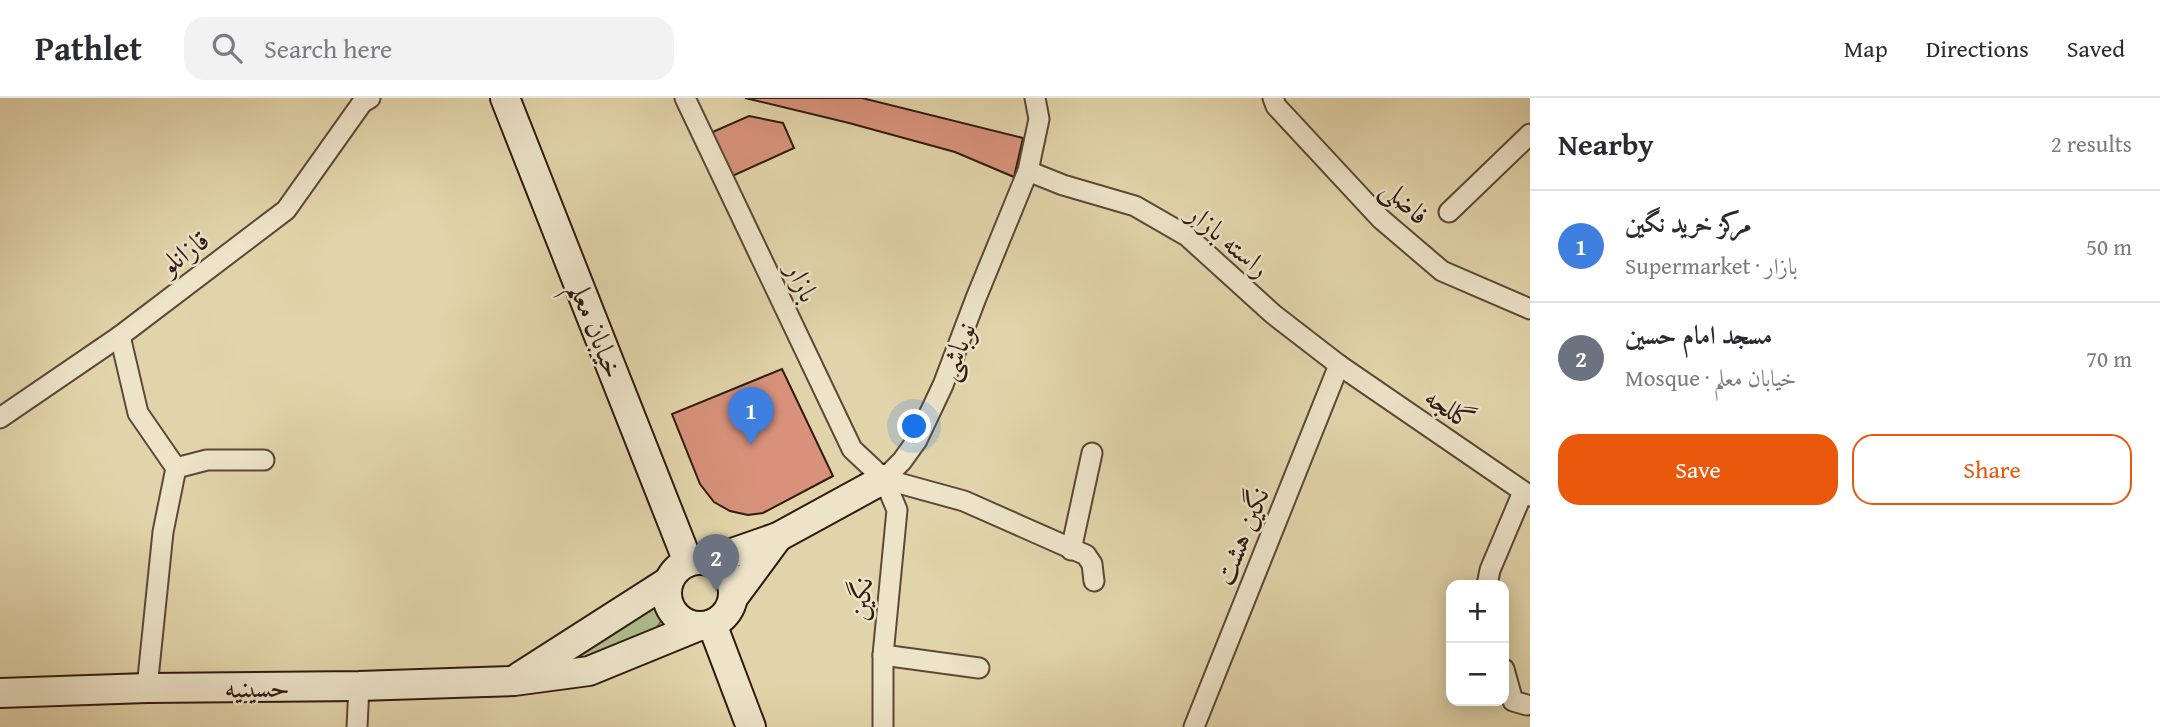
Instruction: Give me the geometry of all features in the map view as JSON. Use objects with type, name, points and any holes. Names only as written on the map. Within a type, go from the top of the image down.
[{"type":"street","name":"قازانلو","points":[[0,418],[120,336],[286,210],[362,103],[370,98]]},
{"type":"street","name":"خیابان معلم","points":[[505,98],[689,568]]},
{"type":"street","name":"بازار","points":[[685,98],[852,449],[884,480]]},
{"type":"street","name":"نوباشی","points":[[514,681],[689,568],[778,537],[884,480],[902,461],[917,440],[943,385],[1028,171],[1039,119],[1035,98]]},
{"type":"street","name":"فاضلی","points":[[1273,98],[1276,106],[1381,219],[1443,271],[1530,309]]},
{"type":"street","points":[[1448,212],[1530,134]]},
{"type":"street","name":"راسته بازار","points":[[1028,171],[1063,185],[1135,206],[1187,236],[1273,314],[1339,365]]},
{"type":"street","points":[[120,336],[138,414],[176,468],[163,532],[147,688]]},
{"type":"street","name":"گللجه","points":[[1339,365],[1527,494]]},
{"type":"street","name":"نگین هشت","points":[[1194,727],[1339,365]]},
{"type":"street","points":[[1071,550],[1092,453]]},
{"type":"street","points":[[176,468],[207,460],[264,460]]},
{"type":"street","points":[[884,480],[964,501],[1086,555],[1092,564],[1094,581]]},
{"type":"street","name":"نگین","points":[[883,727],[883,655],[897,510],[884,480]]},
{"type":"street","points":[[1488,580],[1490,570],[1527,494]]},
{"type":"street","points":[[733,598],[778,537]]},
{"type":"street","points":[[722,567],[733,584],[733,598],[729,611],[705,625],[685,623],[674,614],[667,595],[689,568],[722,567]]},
{"type":"street","points":[[705,625],[751,727]]},
{"type":"street","name":"حسینیه","points":[[0,693],[514,681],[589,671],[705,625]]},
{"type":"street","points":[[883,655],[979,668]]},
{"type":"street","points":[[357,727],[359,686]]},
{"type":"street","points":[[1509,687],[1513,701],[1527,705]]},
{"type":"green space","points":[[636,585],[644,585],[662,601],[662,620],[652,634],[572,662],[568,654]]},
{"type":"building","points":[[745,98],[862,98],[1023,138],[1014,177],[955,152]]},
{"type":"building","points":[[749,116],[783,123],[794,148],[728,178],[708,134]]},
{"type":"building","points":[[782,369],[833,476],[763,513],[748,515],[730,511],[714,502],[700,484],[672,414]]},
{"type":"place","name":"مرکز خرید نگین","points":[[751,445]]},
{"type":"place","name":"مسجد امام حسین","points":[[716,592]]}]
